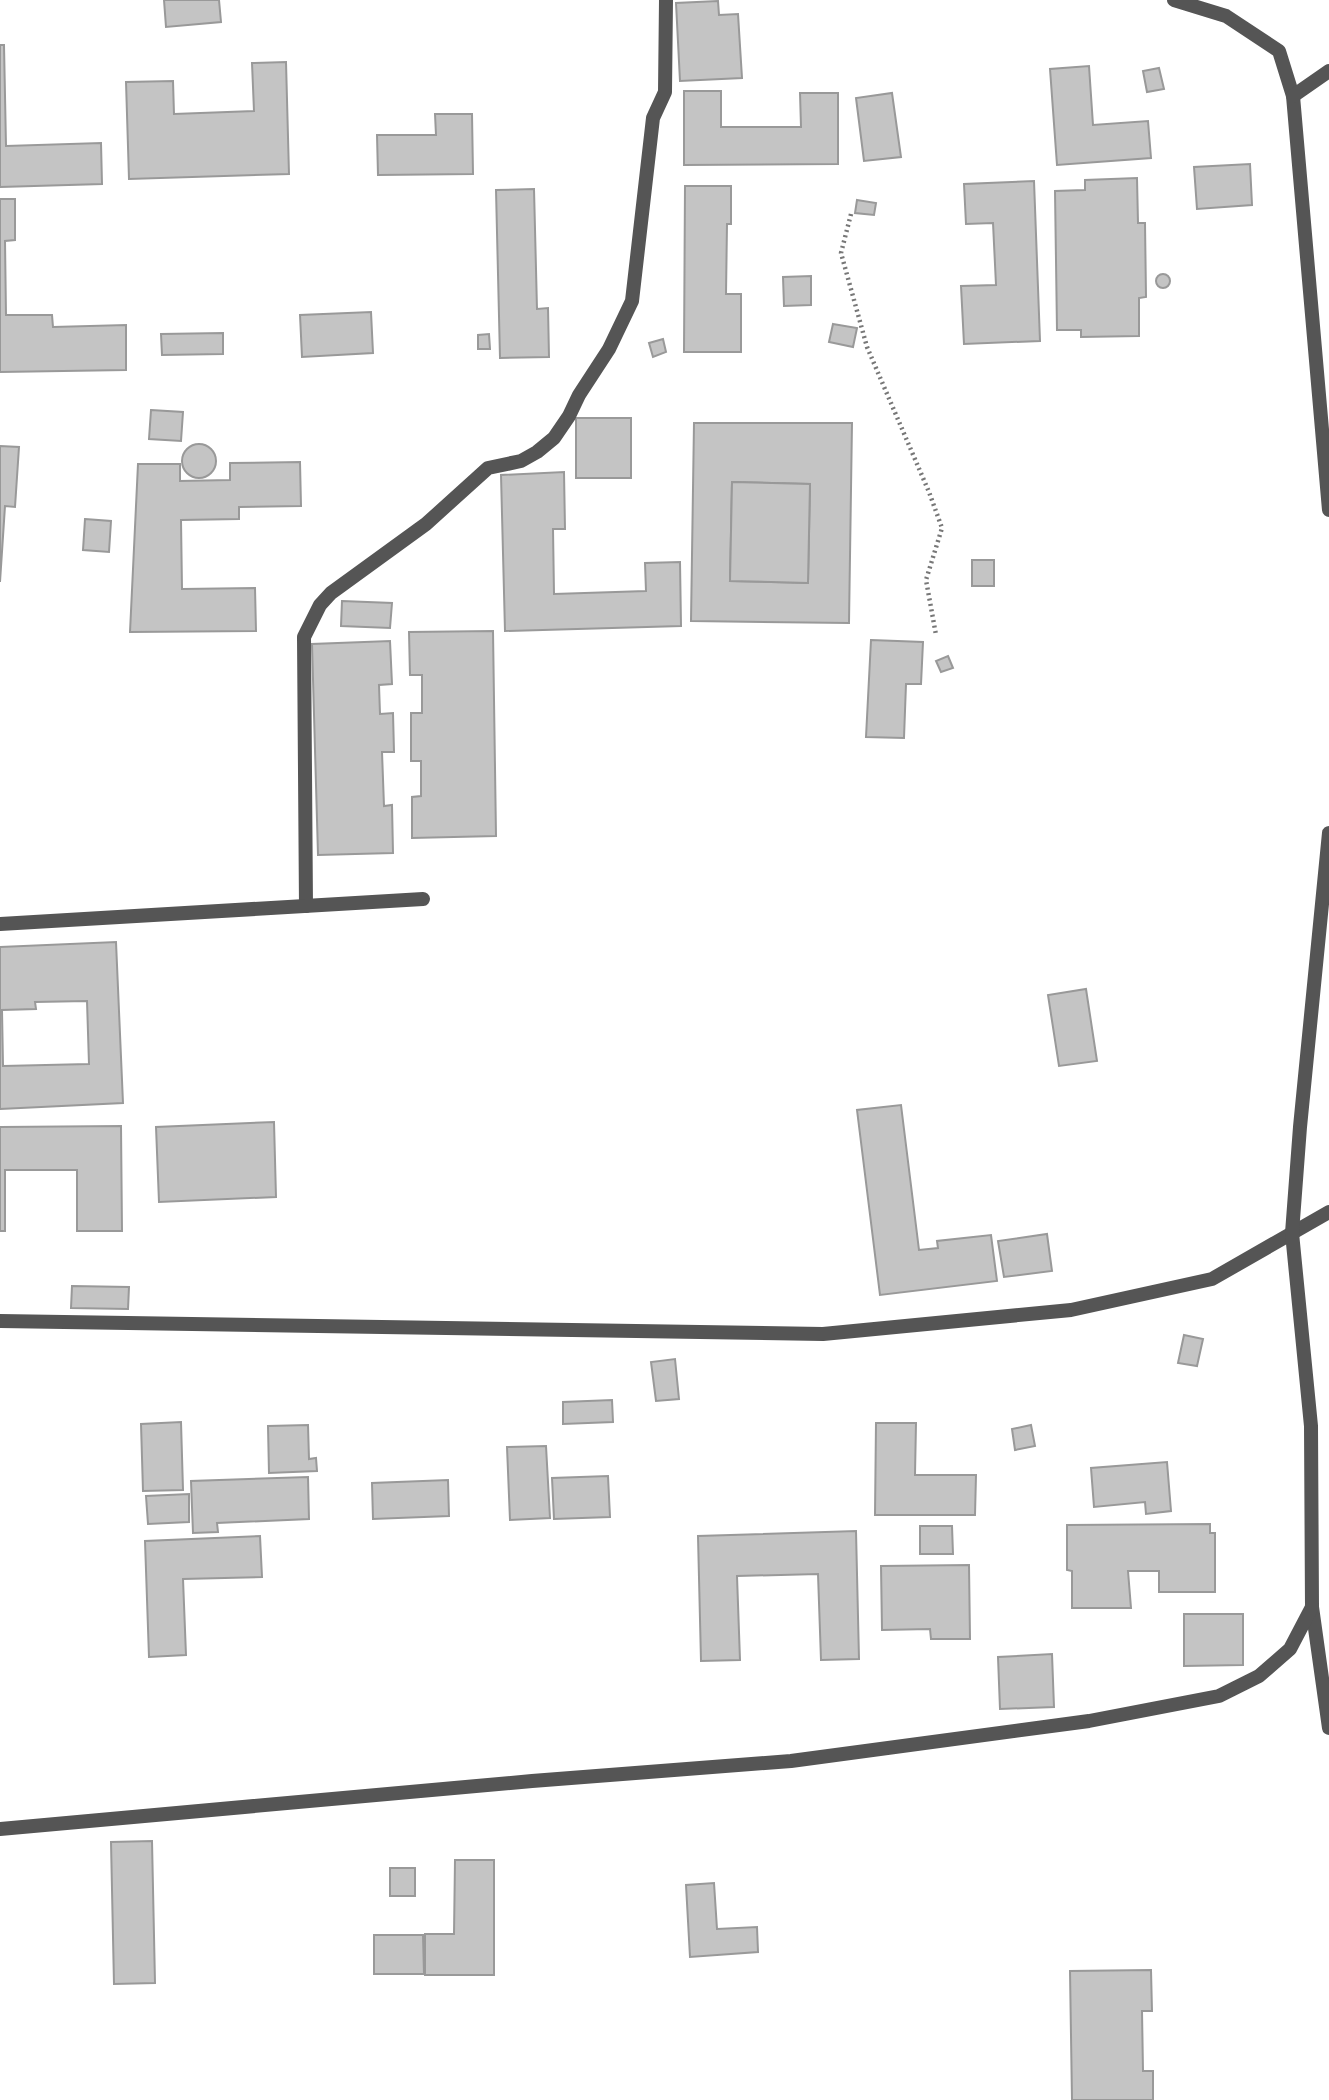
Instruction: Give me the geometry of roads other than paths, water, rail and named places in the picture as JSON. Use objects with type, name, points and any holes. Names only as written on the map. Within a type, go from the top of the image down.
[{"type":"street","points":[[306,906],[304,638],[320,605],[331,593],[426,524],[488,468],[521,461],[554,438],[610,349],[632,301],[653,118],[665,92],[666,0]]},
{"type":"street","points":[[1174,0],[1226,16],[1279,51],[1293,96],[1329,510]]},
{"type":"street","points":[[1293,96],[1329,71]]},
{"type":"street","points":[[1329,833],[1300,1127],[1293,1233],[1311,1426],[1312,1607],[1329,1728]]},
{"type":"street","points":[[0,924],[423,899]]},
{"type":"street","points":[[0,1321],[823,1334],[1070,1310],[1212,1279],[1329,1212]]},
{"type":"street","points":[[0,1829],[532,1780],[791,1761],[1089,1721],[1219,1696],[1259,1676],[1290,1649],[1312,1607]]}]
